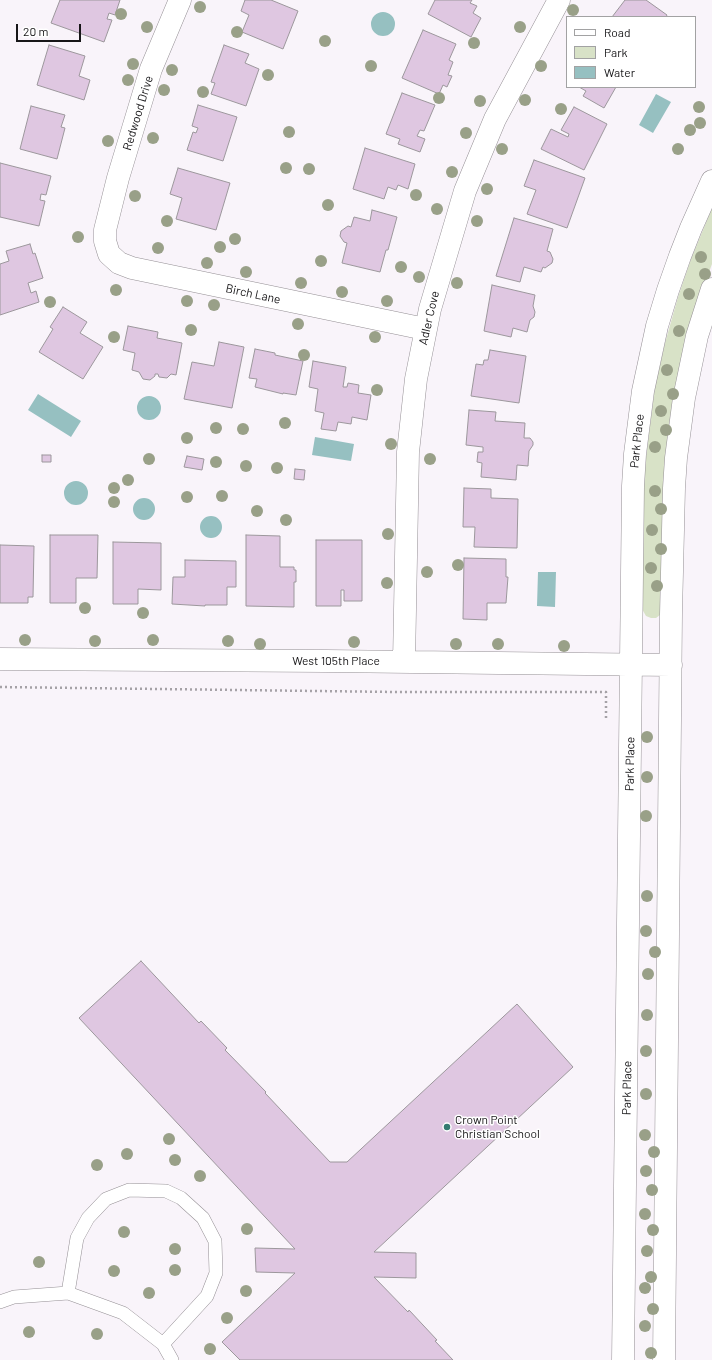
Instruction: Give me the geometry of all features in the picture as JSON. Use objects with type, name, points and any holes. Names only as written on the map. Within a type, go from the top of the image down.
[{"type":"street","name":"Redwood Drive","points":[[105,230],[118,178],[151,69],[180,0]]},
{"type":"street","name":"Adler Cove","points":[[404,662],[408,452],[413,403],[425,329],[465,191],[498,112],[559,0]]},
{"type":"street","name":"Park Place","points":[[624,1360],[633,486],[635,454],[643,391],[657,326],[668,290],[691,228],[712,181]]},
{"type":"street","name":"Birch Lane","points":[[105,230],[105,241],[109,254],[119,263],[132,268],[425,329]]},
{"type":"street","points":[[664,1360],[674,488],[684,398],[697,336],[712,289]]},
{"type":"street","name":"West 105th Place","points":[[0,659],[671,665]]},
{"type":"lane","points":[[68,1293],[77,1238],[88,1218],[106,1199],[129,1190],[166,1191],[181,1198],[203,1218],[215,1241],[216,1273],[207,1296],[163,1344]]},
{"type":"lane","points":[[0,1302],[14,1297],[68,1293],[122,1313],[163,1344],[172,1360]]},
{"type":"path","points":[[0,687],[395,692],[606,692],[606,724]]},
{"type":"green space","points":[[712,208],[712,264],[702,291],[660,615],[656,618],[651,618],[646,616],[642,609],[643,498],[645,465],[655,386],[678,297],[691,259]]},
{"type":"water","points":[[383,12],[388,13],[394,19],[394,29],[388,35],[383,36],[378,35],[372,29],[371,24],[372,19],[378,13]]},
{"type":"water","points":[[656,94],[671,102],[653,133],[639,125]]},
{"type":"water","points":[[38,394],[81,421],[71,437],[28,410]]},
{"type":"water","points":[[149,396],[157,400],[161,408],[157,416],[149,420],[141,416],[137,408],[141,400]]},
{"type":"water","points":[[315,437],[354,444],[351,461],[312,455]]},
{"type":"water","points":[[76,481],[84,485],[88,493],[84,501],[76,505],[68,501],[64,493],[68,485]]},
{"type":"water","points":[[140,498],[148,498],[155,505],[155,513],[148,520],[140,520],[133,513],[133,505]]},
{"type":"water","points":[[207,516],[215,516],[222,523],[222,531],[215,538],[207,538],[200,531],[200,523]]},
{"type":"water","points":[[538,572],[556,572],[555,607],[537,606]]},
{"type":"building","points":[[60,0],[120,0],[115,15],[109,13],[107,19],[112,20],[104,42],[51,23]]},
{"type":"building","points":[[245,0],[271,0],[298,11],[283,49],[242,32],[249,15],[241,11]]},
{"type":"building","points":[[435,0],[472,0],[470,3],[477,6],[473,13],[481,18],[471,37],[428,14]]},
{"type":"building","points":[[625,0],[646,0],[667,15],[666,16],[613,16]]},
{"type":"building","points":[[423,30],[456,44],[449,60],[453,62],[448,75],[452,76],[447,87],[443,85],[439,94],[402,78]]},
{"type":"building","points":[[49,45],[85,56],[79,76],[90,80],[84,100],[37,85]]},
{"type":"building","points":[[224,45],[249,54],[245,63],[259,69],[246,106],[211,94],[215,83],[211,82]]},
{"type":"building","points":[[581,88],[615,88],[604,108],[583,96],[586,91]]},
{"type":"building","points":[[402,93],[435,105],[424,131],[420,130],[417,136],[425,139],[420,152],[398,144],[400,139],[386,134]]},
{"type":"building","points":[[198,105],[237,117],[223,161],[187,150],[193,132],[196,133],[198,128],[192,126]]},
{"type":"building","points":[[31,106],[65,115],[61,127],[65,128],[57,159],[20,149]]},
{"type":"building","points":[[574,107],[607,124],[584,170],[541,149],[551,129],[568,137],[569,134],[561,130]]},
{"type":"building","points":[[365,148],[415,164],[408,189],[398,185],[396,190],[388,187],[384,199],[353,189]]},
{"type":"building","points":[[534,160],[585,178],[567,228],[527,214],[536,190],[524,186]]},
{"type":"building","points":[[0,163],[51,176],[46,195],[41,194],[40,200],[45,201],[39,226],[0,217]]},
{"type":"building","points":[[178,168],[230,183],[216,230],[176,219],[182,198],[170,194]]},
{"type":"building","points":[[372,210],[397,217],[380,272],[342,263],[347,243],[344,242],[340,236],[341,231],[348,226],[351,227],[354,217],[370,221]]},
{"type":"building","points":[[514,218],[553,229],[547,251],[550,252],[553,259],[552,263],[545,268],[543,267],[541,272],[524,267],[520,282],[496,276]]},
{"type":"building","points":[[30,244],[33,254],[35,253],[43,278],[28,283],[31,293],[36,291],[39,302],[0,315],[0,264],[9,261],[6,251]]},
{"type":"building","points":[[492,285],[535,295],[533,306],[535,312],[534,317],[530,320],[527,332],[513,328],[511,337],[484,331]]},
{"type":"building","points":[[63,307],[87,322],[80,333],[103,347],[83,379],[39,352],[53,329],[50,327]]},
{"type":"building","points":[[128,326],[158,332],[157,338],[182,343],[176,375],[171,374],[167,378],[159,377],[158,374],[155,374],[155,376],[150,380],[143,379],[139,372],[132,370],[135,353],[123,350]]},
{"type":"building","points":[[219,342],[244,347],[232,408],[184,399],[192,362],[214,366]]},
{"type":"building","points":[[255,349],[303,361],[296,395],[283,394],[255,387],[257,379],[249,378]]},
{"type":"building","points":[[490,350],[526,356],[519,403],[471,396],[476,364],[483,365],[484,360],[488,360]]},
{"type":"building","points":[[313,361],[346,367],[343,387],[347,387],[348,383],[359,385],[358,393],[371,395],[367,420],[352,417],[351,424],[338,422],[336,431],[321,429],[324,413],[315,411],[318,389],[309,387]]},
{"type":"building","points":[[469,410],[496,412],[495,421],[525,423],[524,438],[530,438],[533,445],[529,451],[528,466],[517,465],[516,480],[481,477],[482,463],[477,462],[478,452],[483,452],[483,447],[466,445]]},
{"type":"building","points":[[42,455],[51,455],[51,462],[42,462]]},
{"type":"building","points":[[187,456],[204,459],[202,470],[184,467]]},
{"type":"building","points":[[295,469],[305,470],[304,480],[294,479]]},
{"type":"building","points":[[464,488],[491,489],[491,498],[518,499],[517,548],[474,547],[475,527],[463,527]]},
{"type":"building","points":[[50,535],[98,535],[97,578],[76,578],[76,603],[50,603]]},
{"type":"building","points":[[246,535],[280,536],[280,567],[294,567],[294,570],[296,570],[296,582],[294,582],[294,607],[246,606]]},
{"type":"building","points":[[316,540],[362,540],[362,601],[344,601],[344,590],[341,590],[341,606],[316,606]]},
{"type":"building","points":[[113,542],[161,543],[161,590],[138,589],[138,604],[113,604]]},
{"type":"building","points":[[0,545],[34,546],[33,597],[28,597],[28,603],[0,603]]},
{"type":"building","points":[[464,558],[506,559],[506,577],[508,577],[506,603],[487,603],[487,620],[463,619]]},
{"type":"building","points":[[185,560],[236,561],[236,587],[227,587],[227,605],[205,606],[172,604],[173,577],[185,577]]},
{"type":"building","name":"Crown Point Christian School","points":[[141,961],[199,1023],[201,1021],[227,1048],[225,1050],[330,1162],[347,1162],[517,1004],[573,1067],[374,1252],[416,1253],[416,1278],[374,1277],[408,1312],[409,1310],[437,1340],[435,1341],[453,1360],[240,1360],[222,1342],[295,1273],[256,1272],[255,1248],[295,1249],[79,1018]]},
{"type":"place","name":"Crown Point Christian School","points":[[447,1127]]}]
